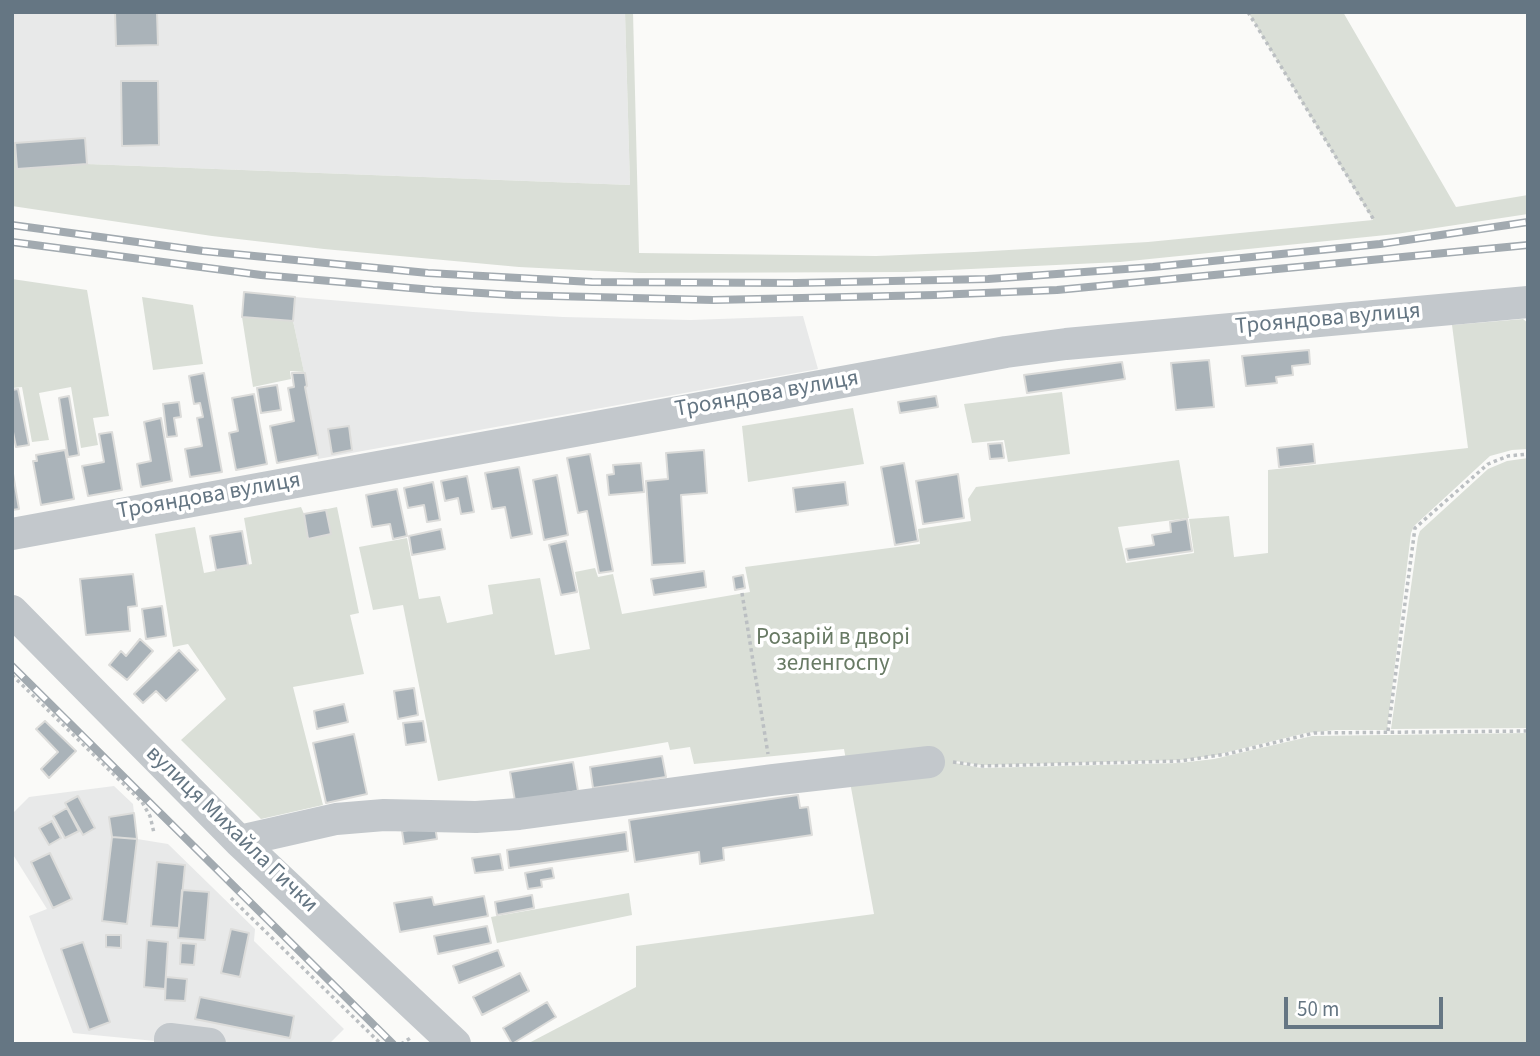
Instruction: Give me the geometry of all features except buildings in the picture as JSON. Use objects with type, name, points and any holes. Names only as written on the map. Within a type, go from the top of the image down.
[{"type":"street","name":"Трояндова вулиця","points":[[12,534],[1006,352],[1528,302]]},
{"type":"street","name":"вулиця Михайла Гички","points":[[12,611],[239,841],[455,1044]]},
{"type":"street","points":[[239,841],[336,819],[384,815],[476,817],[519,814],[929,762]]},
{"type":"street","points":[[170,1041],[210,1044]]},
{"type":"path","points":[[1248,12],[1374,220]]},
{"type":"path","points":[[1388,731],[1415,528],[1488,464],[1508,456],[1528,454]]},
{"type":"path","points":[[742,593],[772,780]]},
{"type":"path","points":[[12,675],[142,802],[150,816],[154,833]]},
{"type":"path","points":[[929,762],[982,766],[1180,761],[1227,754],[1314,733],[1528,730]]},
{"type":"path","points":[[231,898],[381,1044]]},
{"type":"shaded area","points":[[12,12],[625,12],[630,185],[87,164],[17,169],[15,144],[12,144]]},
{"type":"shaded area","points":[[295,297],[563,317],[691,320],[803,316],[818,369],[318,459],[305,387],[307,386],[293,321]]},
{"type":"shaded area","points":[[114,786],[133,804],[137,839],[168,844],[255,929],[254,941],[344,1029],[329,1044],[186,1044],[73,1033],[29,916],[47,909],[12,853],[12,814],[29,797]]},
{"type":"green space","points":[[625,12],[633,12],[639,253],[876,256],[974,252],[1148,242],[1373,220],[1248,12],[1343,12],[1456,207],[1528,195],[1528,214],[1396,234],[1120,262],[907,272],[639,273],[519,267],[324,249],[212,236],[12,206],[12,144],[15,143],[17,169],[87,164],[630,185]]},
{"type":"green space","points":[[12,279],[87,290],[109,416],[93,418],[98,445],[81,448],[71,387],[39,393],[49,440],[32,442],[22,387],[12,388]]},
{"type":"green space","points":[[142,297],[193,305],[203,364],[153,370]]},
{"type":"green space","points":[[242,317],[293,321],[304,372],[290,371],[291,379],[253,387]]},
{"type":"green space","name":"Розарій в дворі зеленгоспу","points":[[1523,319],[1528,323],[1528,449],[1490,456],[1414,526],[1387,730],[1306,733],[1216,755],[1180,760],[981,765],[955,763],[981,768],[1179,763],[1214,759],[1312,736],[1528,733],[1528,1044],[527,1044],[636,987],[636,946],[874,914],[844,749],[694,764],[690,747],[670,750],[668,742],[438,781],[403,605],[373,610],[359,547],[407,538],[419,599],[440,596],[447,623],[493,614],[488,585],[540,578],[555,655],[590,649],[575,572],[595,568],[598,577],[613,574],[622,614],[750,592],[745,567],[920,544],[918,529],[971,521],[968,499],[976,487],[1179,460],[1189,518],[1118,527],[1126,563],[1194,553],[1189,519],[1229,516],[1234,557],[1268,553],[1268,470],[1468,448],[1452,325]]},
{"type":"green space","points":[[1062,392],[1070,454],[1008,462],[1004,440],[972,443],[964,404]]},
{"type":"green space","points":[[853,408],[864,464],[748,482],[742,426]]},
{"type":"green space","points":[[1528,458],[1528,728],[1391,729],[1420,531],[1488,469],[1507,461]]},
{"type":"green space","points":[[301,507],[304,514],[337,507],[359,613],[350,615],[364,674],[293,687],[323,805],[261,819],[181,740],[226,699],[188,644],[173,647],[155,534],[195,527],[204,573],[252,564],[244,518]]},
{"type":"green space","points":[[629,893],[632,915],[497,943],[491,917]]},
{"type":"railway","points":[[12,225],[203,251],[428,273],[592,282],[796,283],[988,279],[1153,267],[1380,244],[1528,222]]},
{"type":"railway","points":[[12,242],[261,275],[433,290],[513,295],[713,300],[1057,290],[1528,245]]},
{"type":"railway","points":[[12,666],[393,1044]]}]
